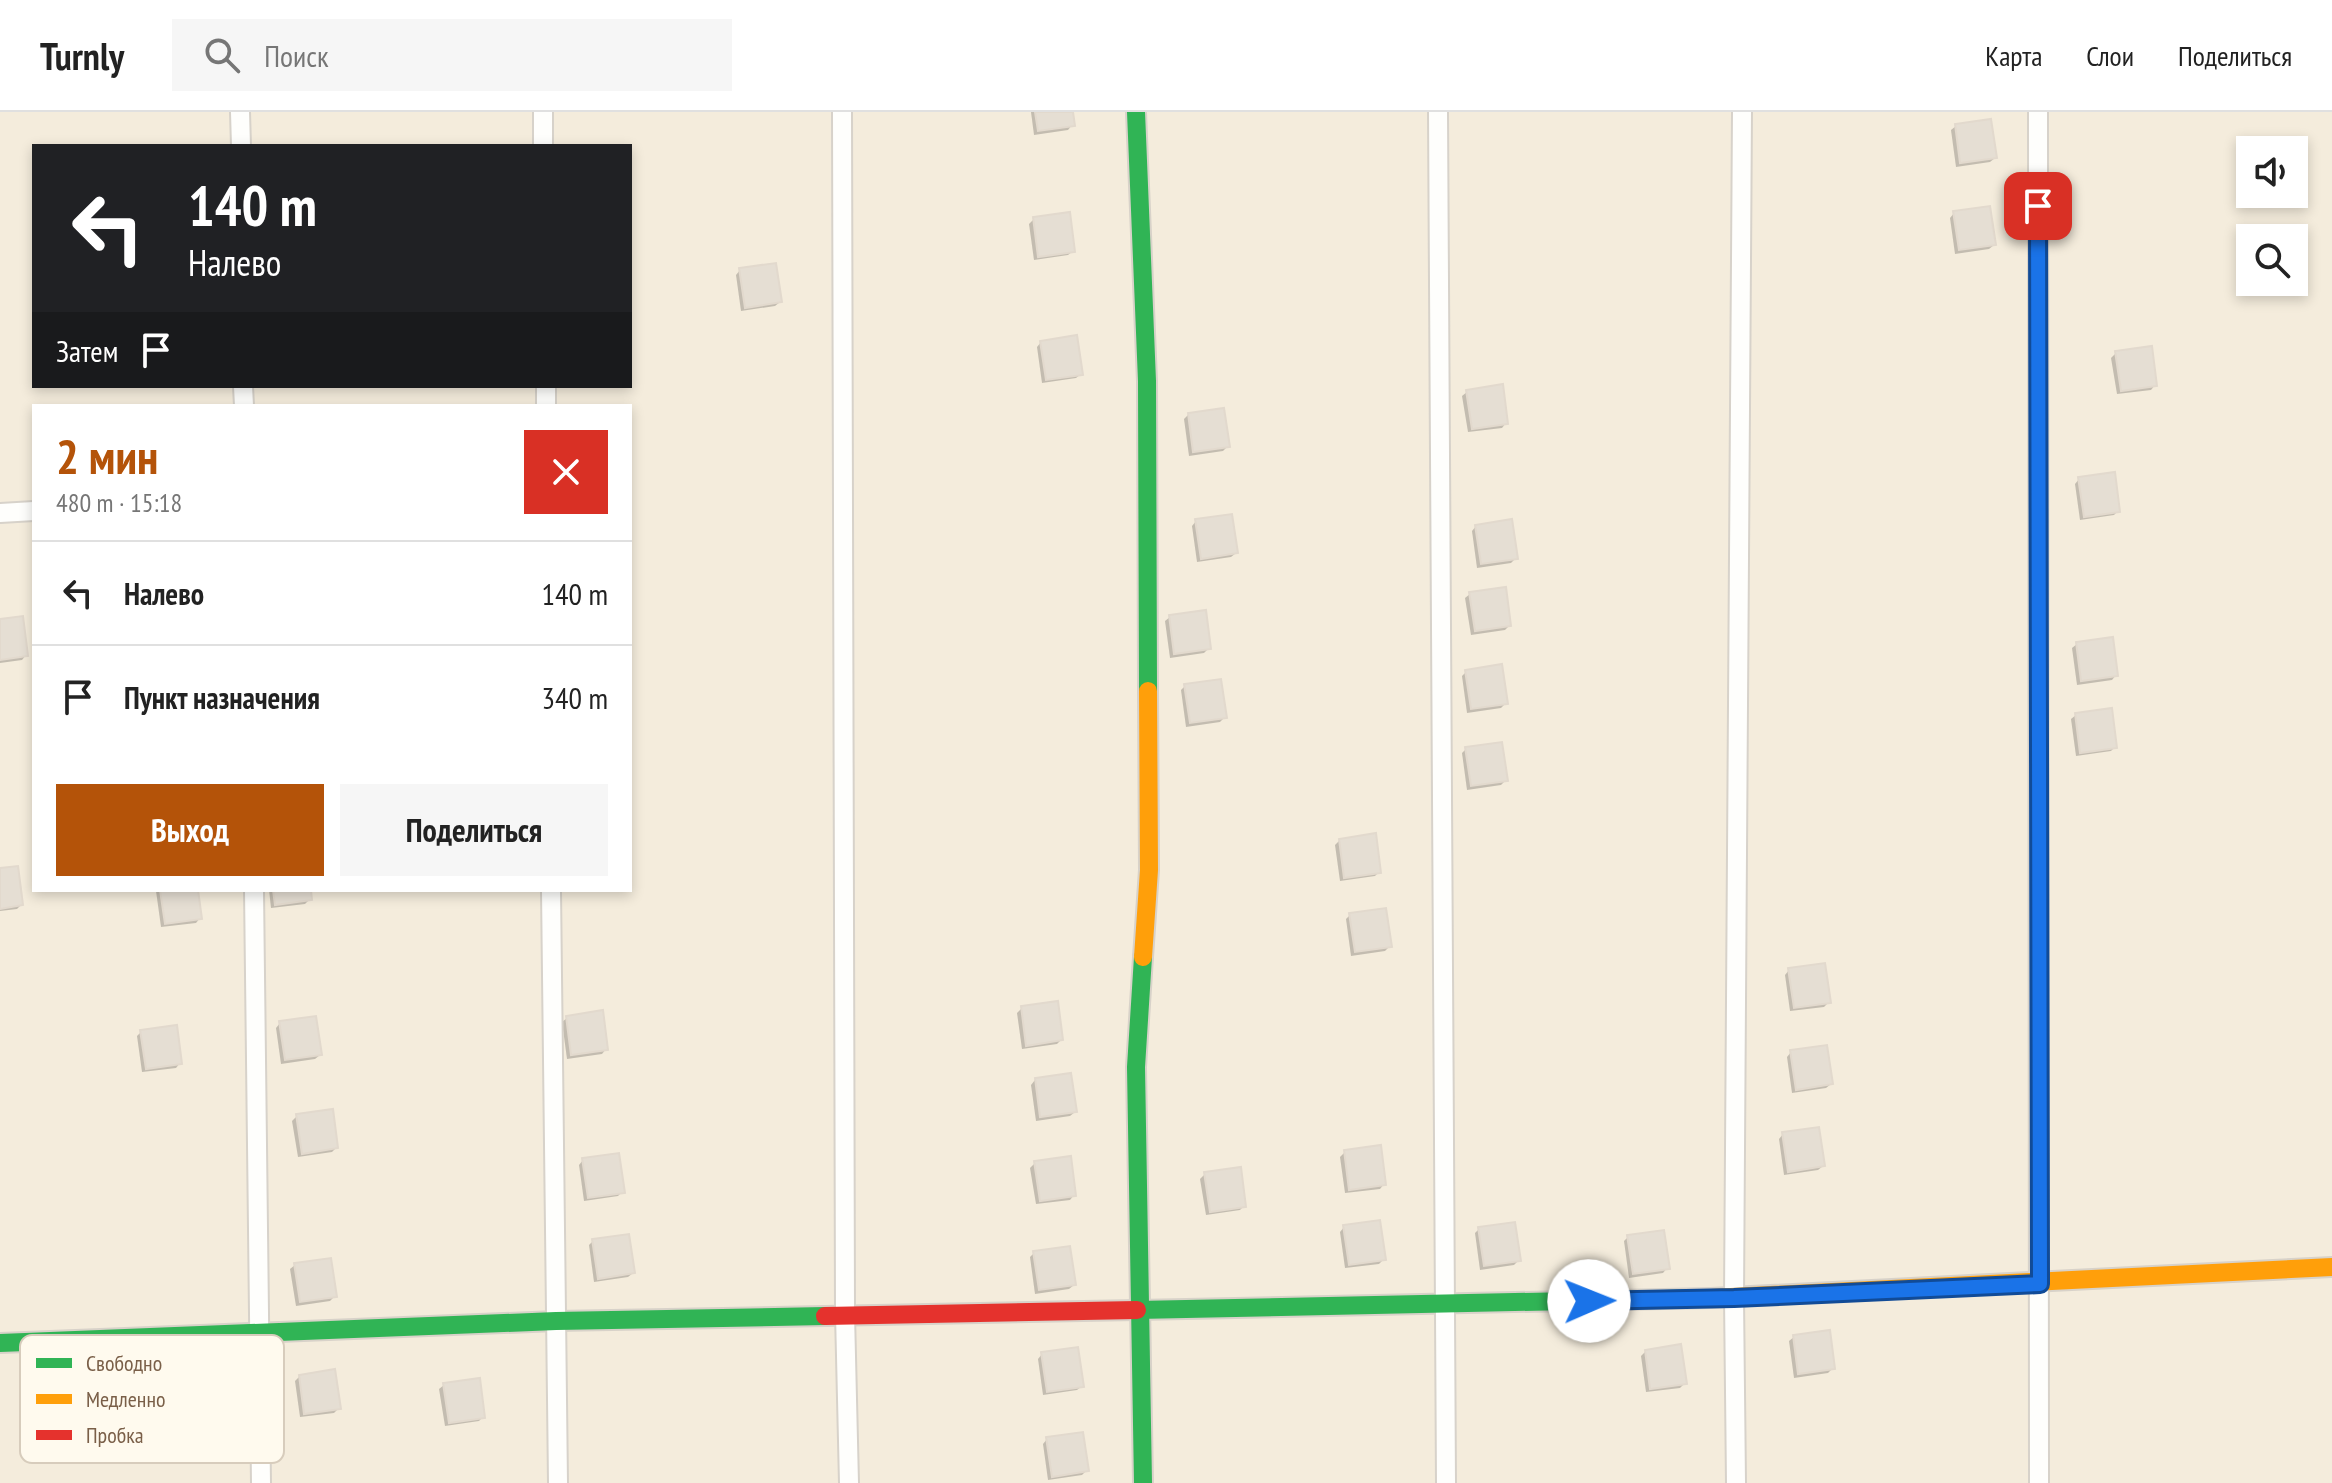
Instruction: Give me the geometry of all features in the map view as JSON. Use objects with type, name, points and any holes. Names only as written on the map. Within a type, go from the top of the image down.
[{"type":"street","points":[[240,112],[241,144]]},
{"type":"street","points":[[543,112],[543,144]]},
{"type":"street","points":[[842,112],[845,1314],[849,1483]]},
{"type":"street","points":[[1136,112],[1147,381],[1149,854],[1136,1067],[1143,1483]]},
{"type":"street","points":[[1438,112],[1446,1483]]},
{"type":"street","points":[[1736,1483],[1734,1298],[1742,112]]},
{"type":"street","points":[[2038,112],[2039,1483]]},
{"type":"street","points":[[0,513],[32,511]]},
{"type":"street","points":[[254,892],[260,1333]]},
{"type":"street","points":[[551,892],[558,1483]]},
{"type":"street","points":[[208,1335],[556,1321],[1734,1298],[2332,1267]]},
{"type":"street","points":[[0,1343],[20,1342]]},
{"type":"street","points":[[261,1463],[261,1483]]},
{"type":"shaded area","points":[[0,112],[2332,112],[2332,1483],[0,1483]]},
{"type":"building","points":[[1035,112],[1073,112],[1075,126],[1038,131]]},
{"type":"building","points":[[1991,119],[1997,158],[1960,163],[1955,124]]},
{"type":"building","points":[[1990,206],[1996,245],[1959,250],[1953,211]]},
{"type":"building","points":[[1070,212],[1075,252],[1038,257],[1033,217]]},
{"type":"building","points":[[776,263],[782,302],[745,308],[739,268]]},
{"type":"building","points":[[1077,335],[1083,375],[1046,380],[1040,341]]},
{"type":"building","points":[[2152,346],[2157,386],[2121,391],[2115,351]]},
{"type":"building","points":[[1503,384],[1508,424],[1472,429],[1466,390]]},
{"type":"building","points":[[1224,408],[1230,447],[1193,452],[1188,413]]},
{"type":"building","points":[[2115,472],[2120,512],[2084,517],[2078,477]]},
{"type":"building","points":[[1232,514],[1238,553],[1201,559],[1195,519]]},
{"type":"building","points":[[1512,519],[1518,559],[1481,564],[1475,525]]},
{"type":"building","points":[[1506,587],[1511,626],[1475,631],[1469,592]]},
{"type":"building","points":[[1206,610],[1211,649],[1174,654],[1169,615]]},
{"type":"building","points":[[23,616],[28,656],[0,660],[0,619]]},
{"type":"building","points":[[2113,637],[2118,676],[2081,681],[2076,642]]},
{"type":"building","points":[[1502,664],[1508,704],[1471,709],[1465,670]]},
{"type":"building","points":[[1221,679],[1227,718],[1190,723],[1184,684]]},
{"type":"building","points":[[2112,708],[2117,748],[2080,753],[2075,713]]},
{"type":"building","points":[[1502,742],[1508,781],[1471,786],[1465,747]]},
{"type":"building","points":[[1376,833],[1381,873],[1344,878],[1339,839]]},
{"type":"building","points":[[18,866],[23,905],[0,909],[0,868]]},
{"type":"building","points":[[160,892],[198,892],[202,919],[165,924]]},
{"type":"building","points":[[273,892],[311,892],[312,900],[275,905]]},
{"type":"building","points":[[1386,908],[1392,947],[1355,952],[1349,913]]},
{"type":"building","points":[[1825,963],[1831,1003],[1794,1008],[1788,968]]},
{"type":"building","points":[[1058,1001],[1063,1040],[1026,1046],[1021,1006]]},
{"type":"building","points":[[603,1010],[608,1050],[571,1055],[566,1016]]},
{"type":"building","points":[[316,1016],[322,1055],[285,1060],[279,1021]]},
{"type":"building","points":[[177,1025],[182,1064],[146,1069],[140,1030]]},
{"type":"building","points":[[1827,1045],[1833,1084],[1796,1090],[1790,1050]]},
{"type":"building","points":[[1071,1073],[1077,1112],[1040,1117],[1035,1078]]},
{"type":"building","points":[[333,1109],[338,1148],[302,1154],[296,1114]]},
{"type":"building","points":[[1819,1127],[1825,1166],[1788,1172],[1782,1132]]},
{"type":"building","points":[[1381,1145],[1386,1185],[1349,1190],[1344,1150]]},
{"type":"building","points":[[619,1153],[625,1193],[588,1198],[582,1158]]},
{"type":"building","points":[[1071,1156],[1076,1196],[1040,1201],[1034,1161]]},
{"type":"building","points":[[1241,1167],[1246,1207],[1210,1212],[1204,1172]]},
{"type":"building","points":[[1380,1220],[1386,1260],[1349,1265],[1343,1225]]},
{"type":"building","points":[[1515,1222],[1521,1261],[1484,1266],[1478,1227]]},
{"type":"building","points":[[1664,1230],[1670,1269],[1633,1274],[1627,1235]]},
{"type":"building","points":[[629,1234],[635,1273],[598,1279],[592,1239]]},
{"type":"building","points":[[1070,1246],[1076,1285],[1039,1290],[1033,1251]]},
{"type":"building","points":[[331,1258],[337,1297],[300,1302],[294,1263]]},
{"type":"building","points":[[1830,1330],[1835,1369],[1798,1374],[1793,1335]]},
{"type":"building","points":[[1681,1344],[1687,1384],[1650,1389],[1645,1350]]},
{"type":"building","points":[[1078,1347],[1084,1387],[1047,1392],[1041,1352]]},
{"type":"building","points":[[335,1369],[341,1409],[304,1414],[299,1375]]},
{"type":"building","points":[[480,1378],[485,1418],[449,1423],[443,1383]]},
{"type":"building","points":[[1083,1432],[1089,1471],[1052,1477],[1046,1437]]},
{"type":"traffic: fast","points":[[1136,112],[1147,381],[1148,691]]},
{"type":"traffic: fast","points":[[1143,957],[1136,1067],[1143,1483]]},
{"type":"traffic: fast","points":[[1137,1310],[1711,1298]]},
{"type":"traffic: fast","points":[[202,1335],[556,1321],[825,1316]]},
{"type":"traffic: fast","points":[[0,1343],[20,1342]]},
{"type":"traffic: slow","points":[[1143,957],[1149,870],[1148,691]]},
{"type":"traffic: slow","points":[[1711,1298],[2332,1267]]},
{"type":"traffic: jam","points":[[825,1316],[1137,1310]]},
{"type":"route","points":[[1589,1301],[1734,1298],[2040,1284],[2038,206]]}]
